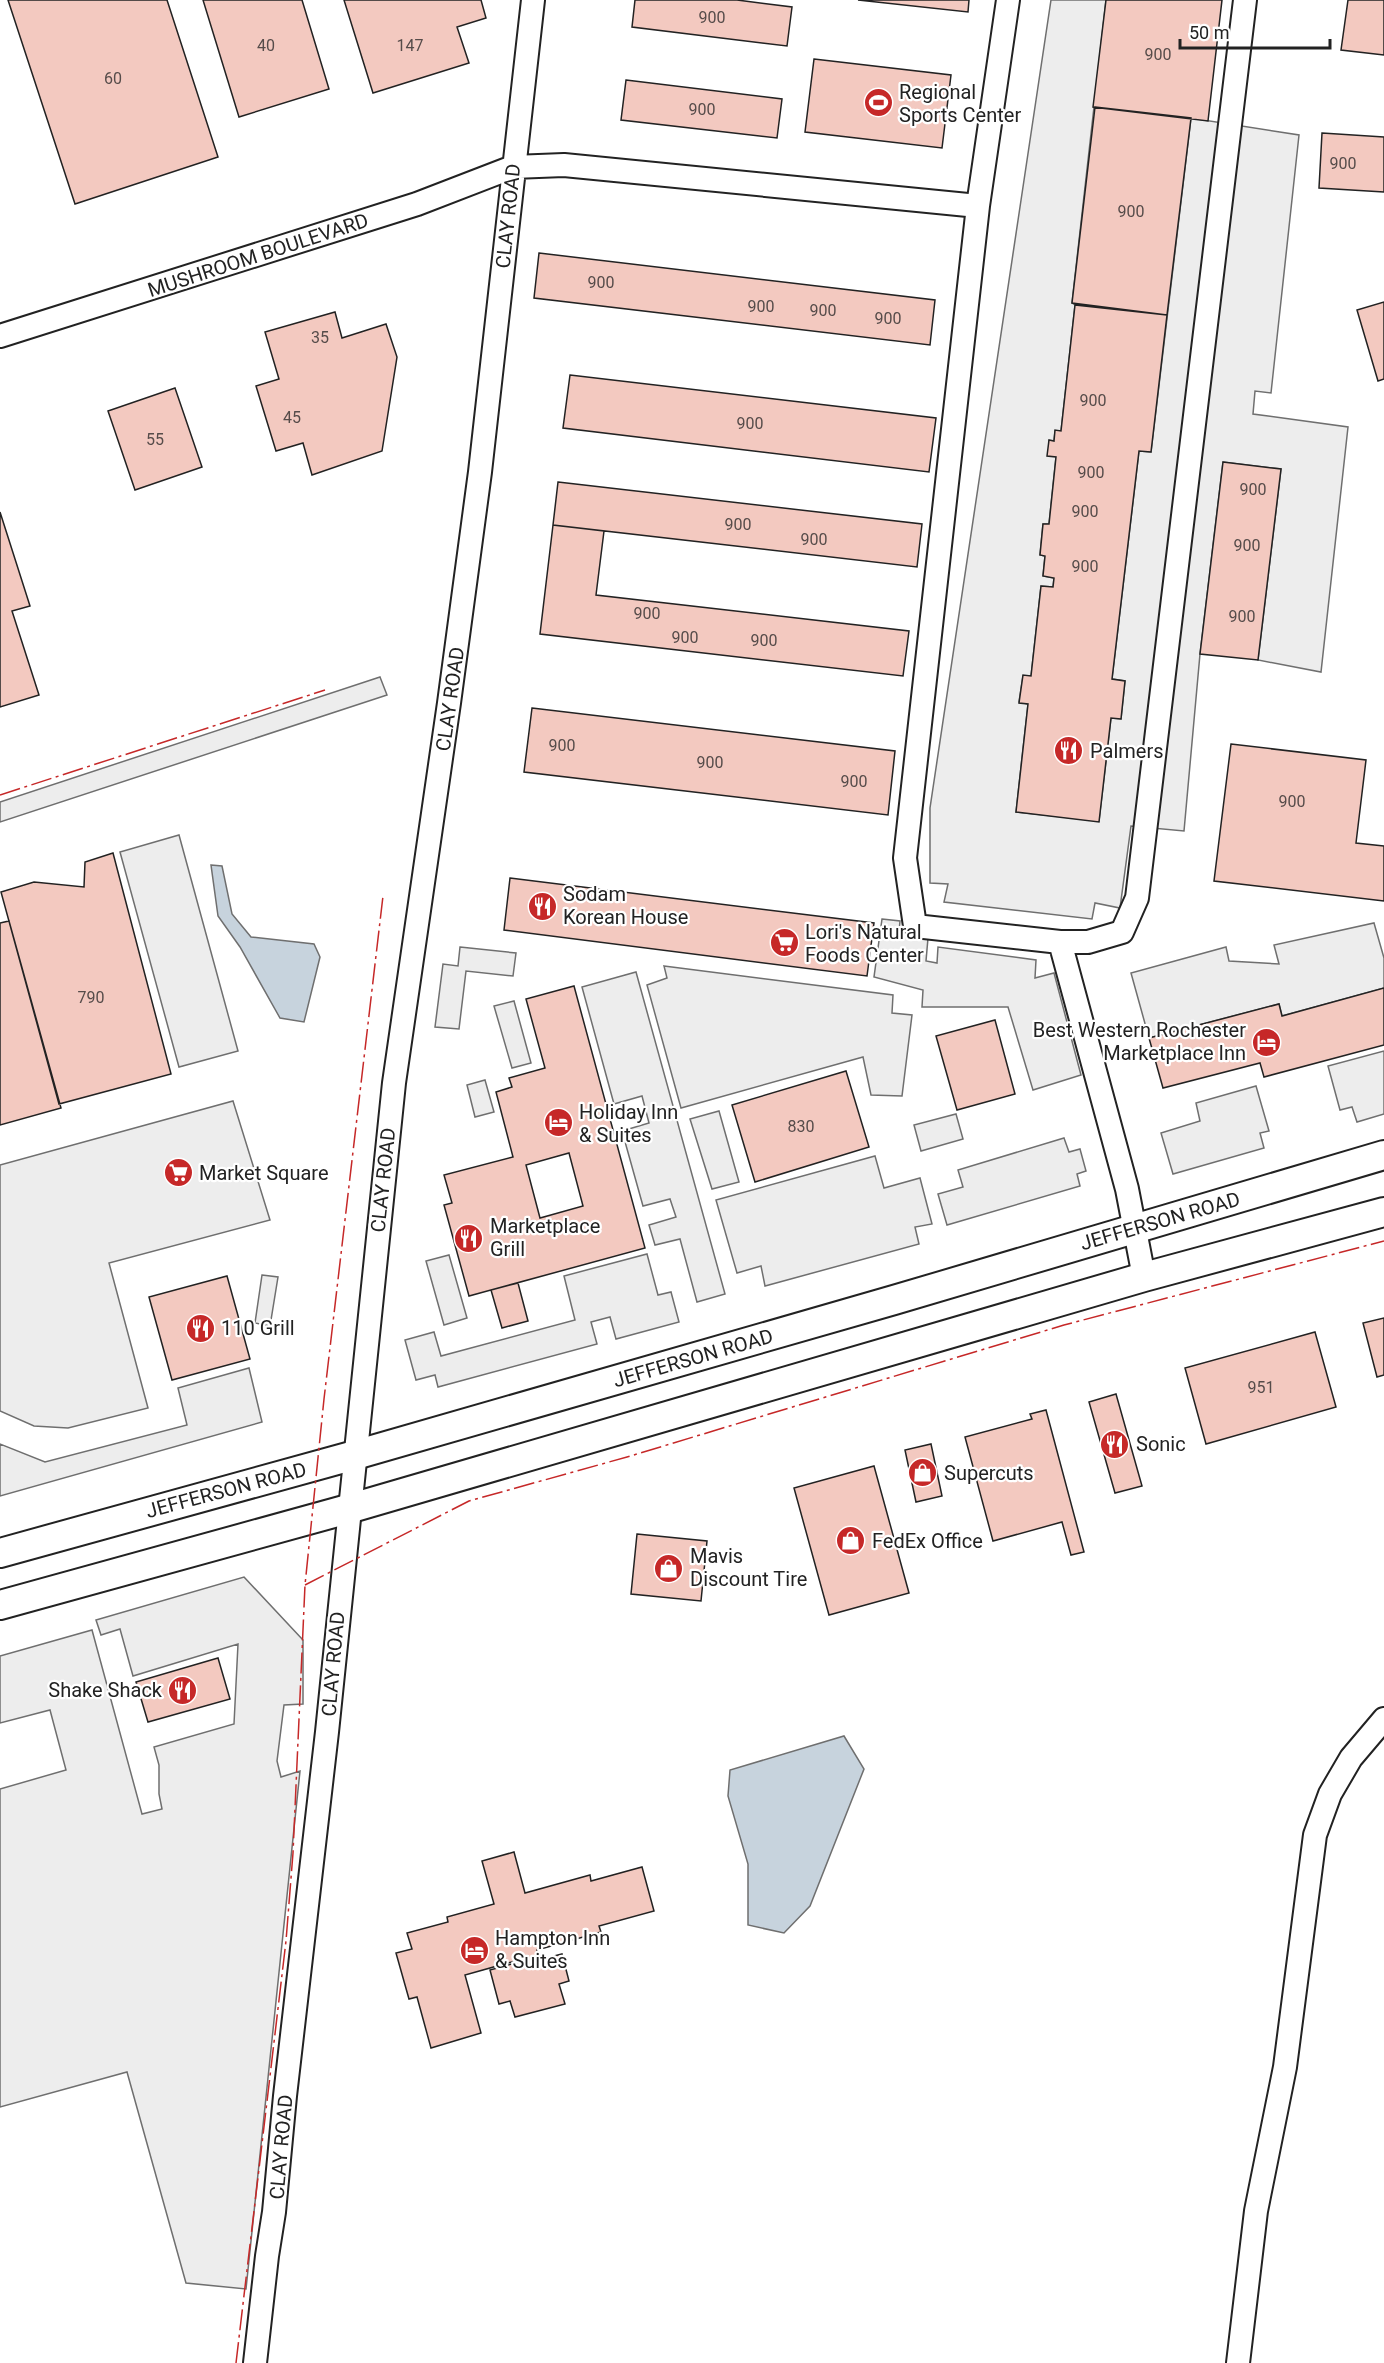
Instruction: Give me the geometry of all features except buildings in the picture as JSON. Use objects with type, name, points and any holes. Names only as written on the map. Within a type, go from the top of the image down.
[{"type":"main road","name":"JEFFERSON ROAD","points":[[0,1553],[355,1455],[1384,1155]]},
{"type":"main road","points":[[0,1605],[348,1509],[1144,1277],[1384,1212]]},
{"type":"street","name":"CLAY ROAD","points":[[255,2363],[327,1732],[348,1509],[394,1083],[450,703],[495,340],[533,0]]},
{"type":"street","points":[[1008,0],[978,206],[905,858],[915,926],[1060,942],[1088,942],[1122,932],[1137,898],[1245,0]]},
{"type":"street","name":"MUSHROOM BOULEVARD","points":[[0,336],[407,207],[513,167],[564,165],[978,206]]},
{"type":"street","points":[[1060,942],[1110,1121],[1127,1189],[1144,1277]]},
{"type":"street","points":[[1238,2363],[1256,2211],[1285,2067],[1316,1835],[1330,1794],[1351,1758],[1384,1719]]},
{"type":"shaded area","points":[[1051,0],[1106,0],[1072,303],[1075,305],[1061,431],[1055,431],[1054,441],[1049,441],[1056,457],[1049,524],[1043,524],[1040,555],[1045,556],[1043,576],[1054,578],[1053,587],[1041,586],[1031,676],[1023,676],[1019,702],[1028,704],[1016,812],[1099,821],[1111,718],[1121,719],[1125,681],[1112,679],[1139,451],[1151,452],[1191,118],[1299,135],[1271,393],[1255,391],[1253,414],[1348,427],[1321,672],[1258,660],[1281,469],[1223,462],[1200,654],[1184,831],[1131,826],[1120,908],[1095,903],[1092,919],[944,902],[948,884],[930,883],[930,808]]},
{"type":"shaded area","points":[[380,677],[387,695],[0,822],[0,802]]},
{"type":"shaded area","points":[[179,835],[238,1051],[179,1067],[120,852]]},
{"type":"shaded area","points":[[211,865],[222,866],[232,914],[251,937],[314,944],[320,957],[304,1022],[280,1018],[240,947],[218,916]]},
{"type":"shaded area","points":[[882,919],[900,921],[899,932],[928,938],[926,961],[937,963],[938,947],[1036,960],[1035,978],[1054,973],[1081,1075],[1033,1090],[1008,1007],[922,1007],[923,990],[874,977]]},
{"type":"shaded area","points":[[1374,923],[1384,958],[1384,988],[1282,1016],[1279,1004],[1149,1038],[1131,973],[1226,947],[1229,961],[1279,964],[1274,945]]},
{"type":"shaded area","points":[[460,947],[516,953],[513,976],[466,971],[459,1029],[435,1027],[443,964],[458,966]]},
{"type":"shaded area","points":[[664,966],[893,995],[892,1013],[912,1015],[902,1096],[871,1095],[863,1057],[681,1108],[647,985],[667,978]]},
{"type":"shaded area","points":[[636,972],[725,1294],[697,1302],[680,1239],[655,1245],[649,1225],[676,1217],[670,1199],[643,1206],[622,1131],[649,1123],[642,1096],[614,1104],[582,987]]},
{"type":"shaded area","points":[[514,1001],[531,1063],[512,1068],[494,1006]]},
{"type":"shaded area","points":[[1384,1051],[1384,1114],[1357,1122],[1352,1107],[1340,1110],[1328,1066]]},
{"type":"shaded area","points":[[485,1080],[494,1112],[475,1117],[467,1085]]},
{"type":"shaded area","points":[[1256,1086],[1269,1131],[1260,1133],[1264,1148],[1173,1174],[1161,1133],[1200,1121],[1196,1103]]},
{"type":"shaded area","points":[[233,1101],[270,1220],[109,1263],[148,1408],[68,1428],[34,1426],[0,1411],[0,1165]]},
{"type":"shaded area","points":[[719,1111],[739,1182],[712,1189],[690,1119]]},
{"type":"shaded area","points":[[956,1114],[963,1139],[921,1151],[914,1125]]},
{"type":"shaded area","points":[[1064,1138],[1069,1152],[1080,1149],[1086,1171],[1077,1174],[1080,1186],[947,1225],[938,1194],[963,1187],[958,1170]]},
{"type":"shaded area","points":[[875,1156],[884,1188],[920,1178],[932,1224],[915,1227],[919,1244],[765,1286],[761,1266],[737,1273],[716,1200]]},
{"type":"shaded area","points":[[647,1254],[658,1295],[671,1292],[679,1322],[616,1339],[610,1317],[591,1322],[597,1344],[438,1387],[435,1375],[416,1380],[405,1340],[434,1332],[441,1356],[575,1320],[564,1276]]},
{"type":"shaded area","points":[[449,1255],[467,1318],[444,1325],[426,1261]]},
{"type":"shaded area","points":[[262,1275],[278,1277],[270,1326],[255,1323]]},
{"type":"shaded area","points":[[249,1368],[262,1422],[0,1496],[0,1444],[45,1462],[187,1425],[178,1388]]},
{"type":"shaded area","points":[[244,1577],[303,1640],[303,1704],[284,1705],[277,1761],[281,1777],[300,1771],[246,2289],[186,2283],[127,2072],[0,2107],[0,1789],[66,1770],[50,1710],[0,1723],[0,1656],[92,1630],[142,1814],[162,1809],[159,1794],[159,1765],[154,1747],[234,1724],[238,1644],[133,1676],[120,1629],[101,1635],[96,1620]]},
{"type":"shaded area","points":[[844,1736],[864,1769],[810,1906],[784,1933],[748,1925],[748,1864],[728,1796],[730,1770]]},
{"type":"power","points":[[0,795],[325,690]]},
{"type":"power","points":[[236,2363],[286,1941],[293,1853],[305,1585],[324,1399],[383,896]]},
{"type":"power","points":[[305,1585],[469,1501],[627,1457],[1064,1325],[1384,1241]]},
{"type":"place","name":"Regional Sports Center","points":[[878,103]]},
{"type":"place","name":"Palmers","points":[[1069,751]]},
{"type":"place","name":"Sodam Korean House","points":[[542,906]]},
{"type":"place","name":"Lori's Natural Foods Center","points":[[784,943]]},
{"type":"place","name":"Best Western Rochester Marketplace Inn","points":[[1267,1042]]},
{"type":"place","name":"Holiday Inn & Suites","points":[[558,1123]]},
{"type":"place","name":"Market Square","points":[[178,1173]]},
{"type":"place","name":"Marketplace Grill","points":[[469,1238]]},
{"type":"place","name":"110 Grill","points":[[200,1328]]},
{"type":"place","name":"Sonic","points":[[1115,1444]]},
{"type":"place","name":"Supercuts","points":[[923,1473]]},
{"type":"place","name":"FedEx Office","points":[[851,1541]]},
{"type":"place","name":"Mavis Discount Tire","points":[[669,1568]]},
{"type":"place","name":"Shake Shack","points":[[183,1690]]},
{"type":"place","name":"Hampton Inn & Suites","points":[[474,1950]]}]
